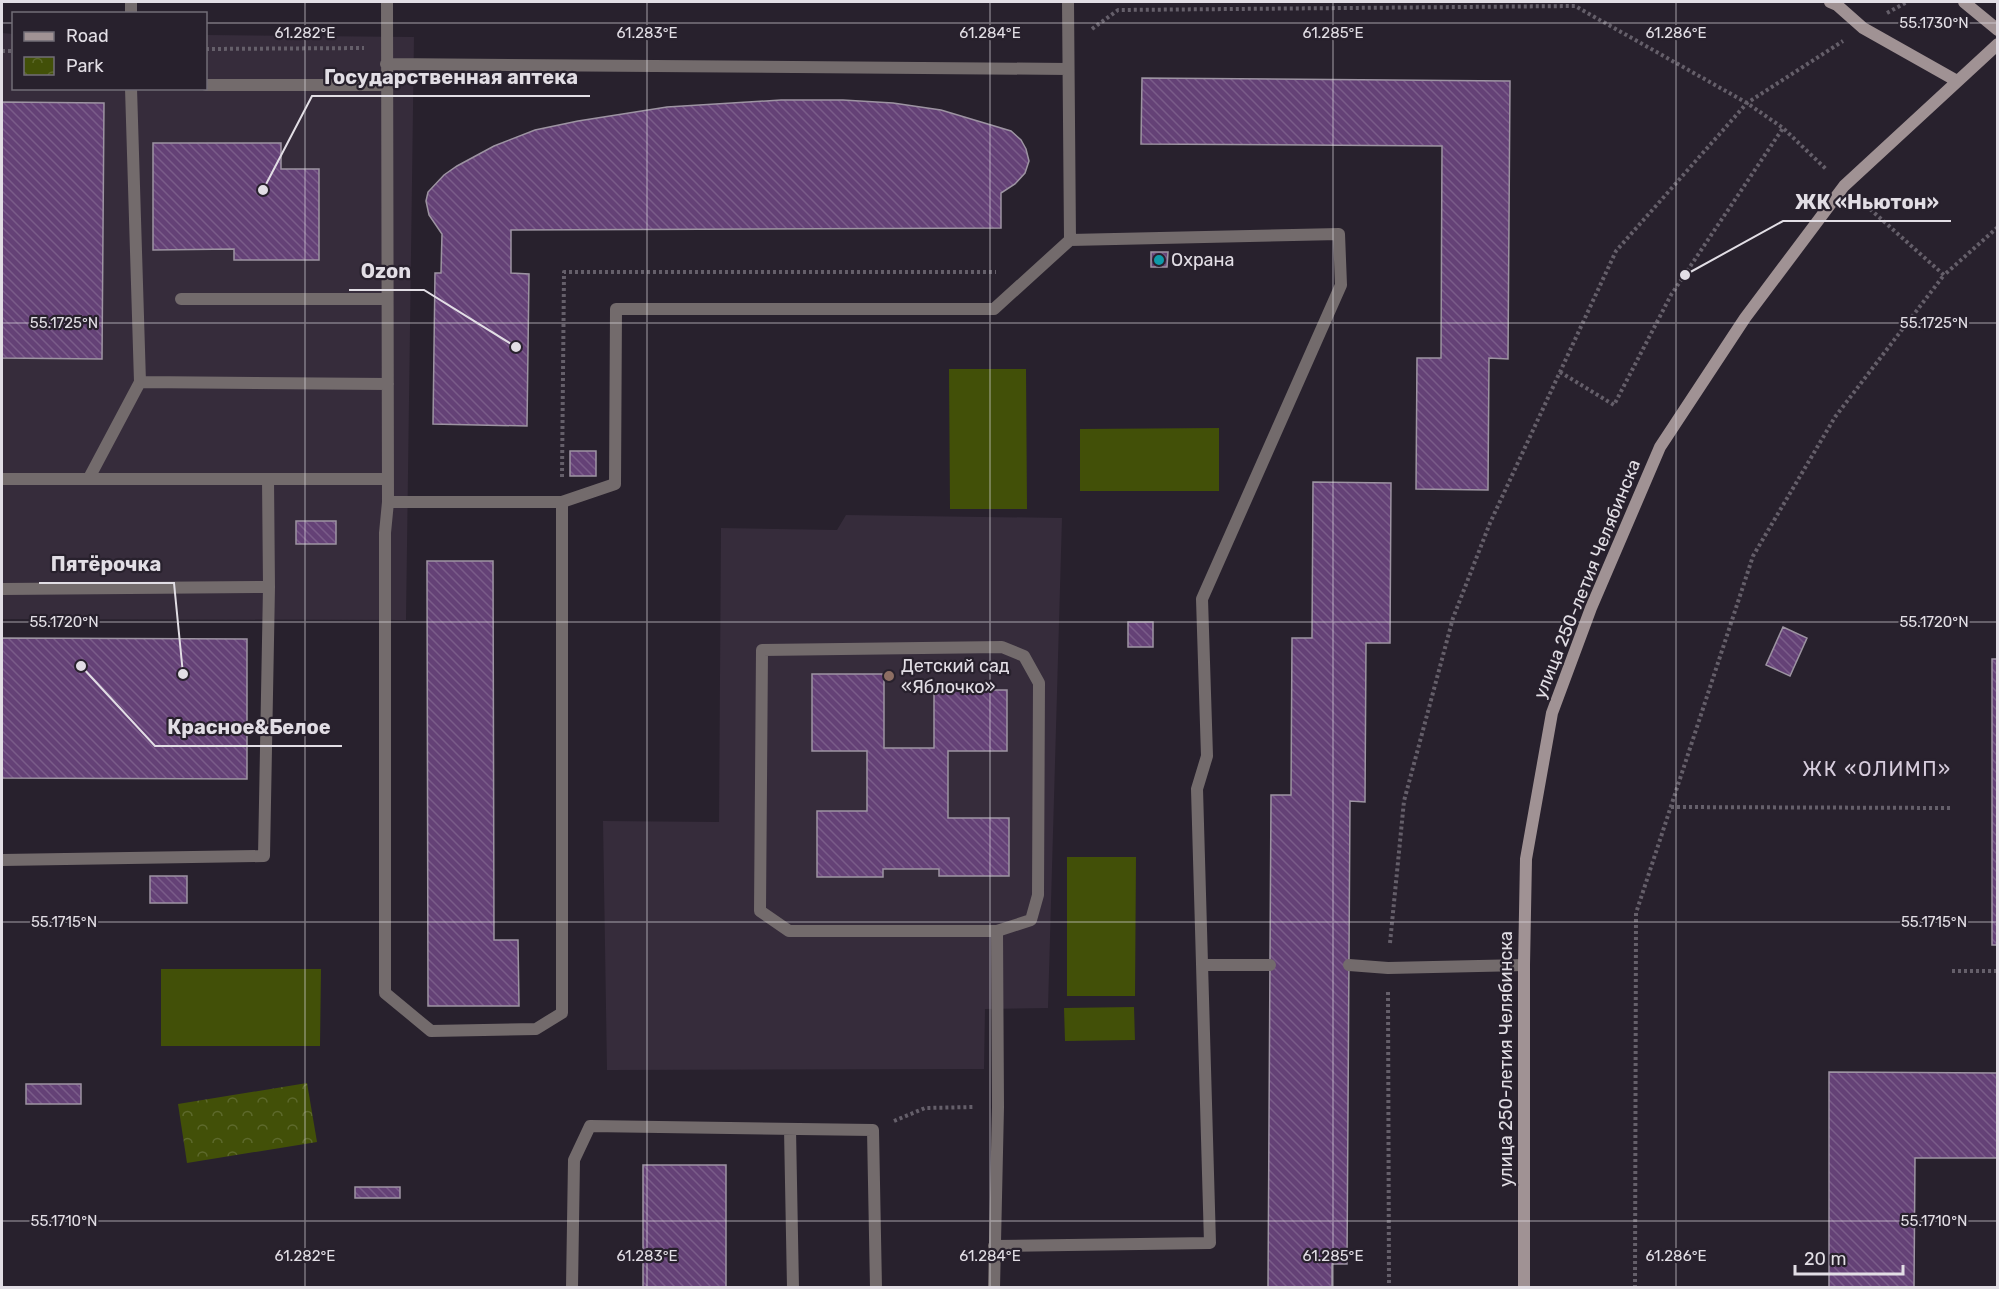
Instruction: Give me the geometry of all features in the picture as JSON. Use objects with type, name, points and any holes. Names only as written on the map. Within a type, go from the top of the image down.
[{"type":"street","points":[[1830,2],[1837,5],[1863,28],[1957,81]]},
{"type":"street","points":[[1965,2],[1998,30]]},
{"type":"street","name":"улица 250-летия Челябинска","points":[[1524,1287],[1526,859],[1552,713],[1591,608],[1660,447],[1745,318],[1844,186],[1998,45]]},
{"type":"lane","points":[[387,2],[388,502],[385,533],[385,993],[431,1030],[536,1029],[562,1012],[562,502]]},
{"type":"lane","points":[[1068,2],[1070,240]]},
{"type":"lane","points":[[386,64],[1068,69]]},
{"type":"lane","points":[[207,85],[386,85]]},
{"type":"lane","points":[[89,478],[140,382],[131,90]]},
{"type":"lane","points":[[388,502],[562,502],[615,484],[616,309],[994,309],[1070,240],[1339,234],[1341,285],[1202,599],[1207,756],[1197,789],[1210,1243],[994,1246]]},
{"type":"lane","points":[[181,299],[387,299]]},
{"type":"lane","points":[[140,382],[388,384]]},
{"type":"lane","points":[[2,479],[388,479]]},
{"type":"lane","points":[[2,860],[264,856],[269,587],[268,479]]},
{"type":"lane","points":[[2,589],[269,587]]},
{"type":"lane","points":[[1002,647],[1024,656],[1039,682],[1038,895],[1031,920],[997,930],[789,931],[760,911],[762,650],[1002,647]]},
{"type":"lane","points":[[994,1287],[998,1107],[997,930]]},
{"type":"lane","points":[[1202,965],[1270,965]]},
{"type":"lane","points":[[1349,965],[1388,968],[1524,965]]},
{"type":"lane","points":[[572,1287],[574,1160],[590,1126],[873,1130],[876,1287]]},
{"type":"lane","points":[[790,1129],[794,1287]]},
{"type":"path","points":[[1389,1287],[1388,968],[1404,801],[1453,618],[1490,523],[1616,251],[1747,103],[1907,2]]},
{"type":"path","points":[[1068,46],[1118,10],[1575,6],[1747,103],[1783,128],[1944,275]]},
{"type":"path","points":[[207,49],[386,48]]},
{"type":"path","points":[[1560,372],[1614,405],[1671,295],[1783,128]]},
{"type":"path","points":[[1635,1287],[1636,913],[1753,556],[1835,417],[1944,275],[1998,227]]},
{"type":"path","points":[[1671,807],[1951,808]]},
{"type":"path","points":[[1952,971],[1998,971]]},
{"type":"path","points":[[873,1130],[925,1108],[998,1107]]},
{"type":"shaded area","points":[[2,33],[12,34],[12,90],[207,90],[207,35],[414,37],[406,620],[2,619]]},
{"type":"shaded area","name":"Детский сад «Яблочко»","points":[[846,515],[1062,518],[1048,1008],[985,1009],[984,1069],[607,1070],[603,821],[719,822],[721,528],[837,530]]},
{"type":"green space","points":[[949,369],[1026,369],[1027,509],[950,509]]},
{"type":"green space","points":[[1219,428],[1219,491],[1080,491],[1080,429]]},
{"type":"green space","points":[[1067,857],[1136,857],[1135,996],[1067,996]]},
{"type":"green space","points":[[161,969],[321,969],[320,1046],[161,1046]]},
{"type":"green space","points":[[1134,1007],[1135,1040],[1065,1041],[1064,1008]]},
{"type":"green space","points":[[307,1083],[317,1142],[187,1163],[178,1104]]},
{"type":"building","points":[[1142,78],[1510,81],[1508,359],[1489,358],[1488,490],[1416,489],[1417,358],[1441,358],[1442,146],[1141,144]]},
{"type":"building","points":[[781,100],[893,103],[941,110],[1011,131],[1021,140],[1029,161],[1025,173],[1015,184],[1001,193],[1001,228],[511,230],[511,273],[529,274],[527,426],[433,424],[435,273],[441,273],[442,234],[429,215],[426,201],[428,192],[444,175],[494,146],[535,130],[667,107]]},
{"type":"building","points":[[2,102],[104,103],[102,359],[2,358]]},
{"type":"building","points":[[153,143],[281,143],[281,169],[319,169],[319,260],[234,260],[234,249],[153,250]]},
{"type":"building","name":"Охрана","points":[[1151,252],[1168,252],[1167,267],[1151,267]]},
{"type":"building","points":[[570,451],[596,451],[596,476],[570,476]]},
{"type":"building","points":[[1313,482],[1391,483],[1390,643],[1366,643],[1365,802],[1350,801],[1347,1264],[1332,1264],[1332,1288],[1268,1288],[1271,795],[1291,795],[1292,638],[1312,638]]},
{"type":"building","points":[[296,521],[336,521],[336,544],[296,544]]},
{"type":"building","points":[[427,561],[493,561],[494,940],[518,940],[519,1006],[428,1006]]},
{"type":"building","points":[[1128,622],[1153,622],[1153,647],[1128,647]]},
{"type":"building","points":[[1783,627],[1807,638],[1790,676],[1766,665]]},
{"type":"building","points":[[2,638],[247,639],[247,779],[2,778]]},
{"type":"building","points":[[1992,659],[1998,659],[1998,945],[1992,945]]},
{"type":"building","points":[[812,674],[884,674],[884,748],[934,748],[934,690],[1007,690],[1007,751],[948,751],[948,818],[1009,818],[1009,876],[939,876],[939,869],[883,869],[883,877],[817,877],[817,811],[867,811],[867,751],[812,751]]},
{"type":"building","points":[[150,876],[187,876],[187,903],[150,903]]},
{"type":"building","points":[[1829,1072],[1997,1073],[1997,1158],[1915,1158],[1914,1288],[1829,1288]]},
{"type":"building","points":[[26,1084],[81,1084],[81,1104],[26,1104]]},
{"type":"building","points":[[643,1165],[726,1165],[726,1288],[643,1288]]},
{"type":"building","points":[[355,1187],[400,1187],[400,1198],[355,1198]]},
{"type":"place","name":"Государственная аптека","points":[[263,190]]},
{"type":"place","name":"Охрана","points":[[1159,260]]},
{"type":"place","name":"ЖК «Ньютон»","points":[[1685,275]]},
{"type":"place","name":"Ozon","points":[[516,347]]},
{"type":"place","name":"Красное&Белое","points":[[81,666]]},
{"type":"place","name":"Пятёрочка","points":[[183,674]]},
{"type":"place","name":"Детский сад «Яблочко»","points":[[889,676]]},
{"type":"district","name":"ЖК «ОЛИМП»","points":[[1877,769]]}]
